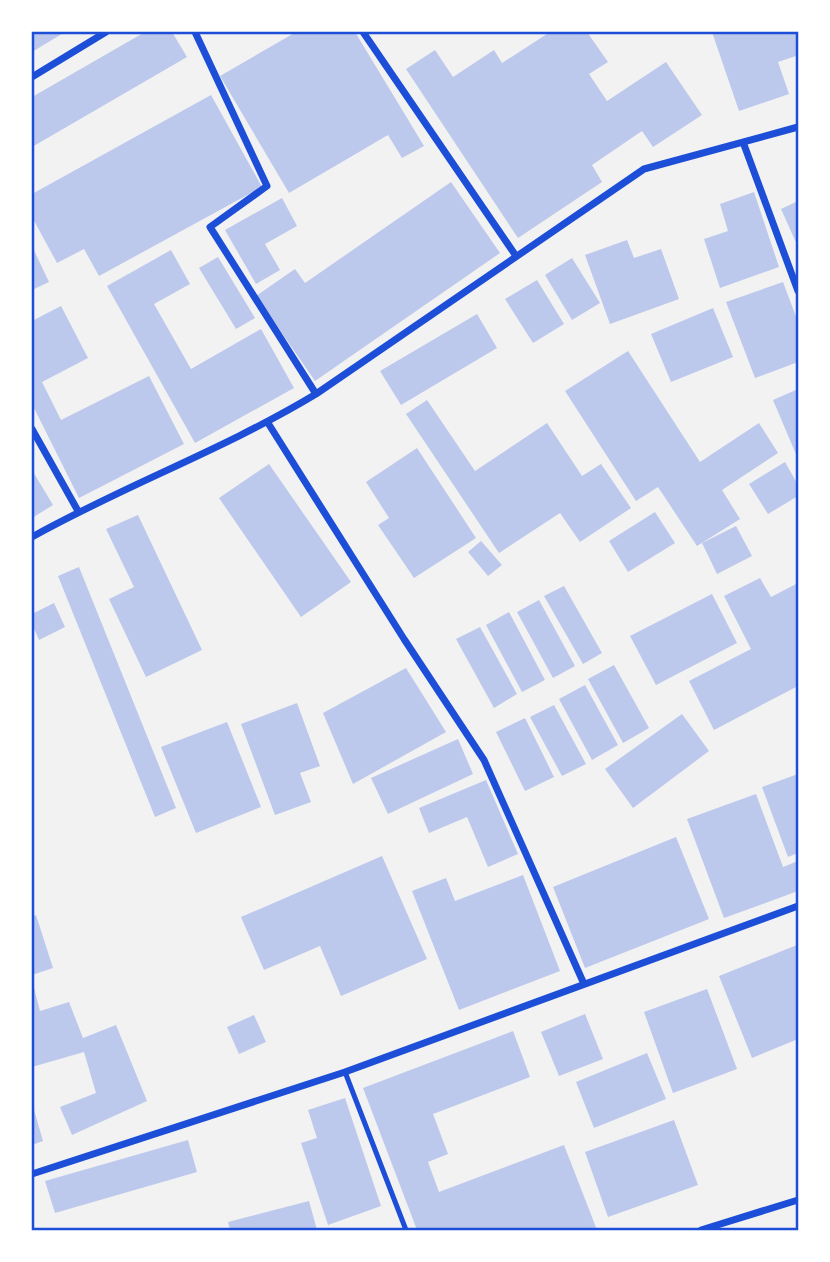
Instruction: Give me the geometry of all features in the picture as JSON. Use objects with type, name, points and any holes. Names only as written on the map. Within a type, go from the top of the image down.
[{"type":"street","points":[[32,77],[106,32]]},
{"type":"street","points":[[195,32],[267,186],[210,227],[317,394]]},
{"type":"street","points":[[363,32],[516,256]]},
{"type":"street","points":[[32,537],[78,511],[268,423],[317,394],[644,169],[799,127]]},
{"type":"street","points":[[743,142],[799,291]]},
{"type":"street","points":[[268,423],[484,760],[584,984]]},
{"type":"street","points":[[32,429],[78,511]]},
{"type":"street","points":[[32,1174],[345,1072],[799,906]]},
{"type":"street","points":[[701,1230],[799,1200]]},
{"type":"lane","points":[[345,1072],[405,1230]]},
{"type":"building","points":[[32,32],[65,32],[32,52]]},
{"type":"building","points":[[145,32],[172,32],[187,57],[32,147],[32,97]]},
{"type":"building","points":[[296,32],[355,32],[424,146],[402,158],[388,135],[289,193],[220,76]]},
{"type":"building","points":[[550,32],[587,32],[608,62],[589,74],[607,101],[666,62],[702,115],[653,147],[642,131],[592,165],[602,182],[518,238],[406,69],[435,50],[453,77],[494,50],[502,63]]},
{"type":"building","points":[[712,32],[798,32],[798,63],[796,56],[778,62],[789,94],[739,111]]},
{"type":"building","points":[[211,95],[262,187],[99,276],[84,249],[57,263],[32,217],[32,194]]},
{"type":"building","points":[[451,182],[500,253],[315,381],[256,296],[295,269],[305,283]]},
{"type":"building","points":[[754,192],[779,267],[720,288],[704,239],[728,231],[720,204]]},
{"type":"building","points":[[282,198],[297,226],[265,244],[280,270],[256,284],[225,230]]},
{"type":"building","points":[[798,201],[798,247],[781,209]]},
{"type":"building","points":[[627,240],[634,258],[661,249],[679,299],[610,324],[585,255]]},
{"type":"building","points":[[32,246],[49,282],[32,290]]},
{"type":"building","points":[[171,250],[190,284],[154,304],[191,369],[261,329],[294,388],[195,443],[107,286]]},
{"type":"building","points":[[218,257],[255,318],[236,329],[199,268]]},
{"type":"building","points":[[572,258],[600,303],[572,320],[545,275]]},
{"type":"building","points":[[537,280],[564,324],[533,343],[505,299]]},
{"type":"building","points":[[783,282],[798,322],[798,362],[755,378],[726,302]]},
{"type":"building","points":[[61,306],[88,358],[42,382],[61,420],[149,376],[184,444],[79,498],[32,404],[32,321]]},
{"type":"building","points":[[713,308],[733,357],[671,382],[651,334]]},
{"type":"building","points":[[477,314],[497,348],[401,405],[380,371]]},
{"type":"building","points":[[628,351],[700,462],[759,423],[778,453],[722,490],[740,519],[697,546],[658,487],[636,501],[565,391]]},
{"type":"building","points":[[798,389],[798,459],[773,400]]},
{"type":"building","points":[[427,400],[475,471],[547,423],[582,476],[601,464],[631,508],[580,542],[560,513],[499,553],[406,414]]},
{"type":"building","points":[[417,448],[476,538],[414,578],[378,525],[389,518],[366,482]]},
{"type":"building","points":[[785,462],[798,485],[798,496],[768,514],[749,484]]},
{"type":"building","points":[[269,464],[351,582],[301,617],[219,498]]},
{"type":"building","points":[[32,470],[53,505],[32,518]]},
{"type":"building","points":[[655,512],[675,543],[628,572],[609,541]]},
{"type":"building","points":[[138,515],[202,650],[146,677],[109,599],[134,587],[106,529]]},
{"type":"building","points":[[736,526],[752,556],[717,574],[702,543]]},
{"type":"building","points":[[481,541],[502,565],[488,576],[468,552]]},
{"type":"building","points":[[79,567],[176,808],[155,817],[58,576]]},
{"type":"building","points":[[760,578],[771,597],[798,583],[798,686],[714,730],[689,681],[751,649],[724,596]]},
{"type":"building","points":[[564,586],[602,653],[583,664],[544,596]]},
{"type":"building","points":[[712,594],[737,643],[656,685],[630,636]]},
{"type":"building","points":[[539,600],[575,666],[553,678],[517,612]]},
{"type":"building","points":[[54,603],[65,627],[39,640],[32,624],[32,614]]},
{"type":"building","points":[[509,612],[545,680],[522,692],[486,625]]},
{"type":"building","points":[[480,627],[517,694],[494,708],[456,639]]},
{"type":"building","points":[[614,665],[649,728],[623,743],[588,679]]},
{"type":"building","points":[[406,668],[446,732],[353,784],[323,713]]},
{"type":"building","points":[[585,685],[618,745],[592,760],[559,699]]},
{"type":"building","points":[[297,703],[320,766],[300,773],[311,802],[275,815],[241,724]]},
{"type":"building","points":[[554,705],[586,764],[562,776],[530,717]]},
{"type":"building","points":[[682,714],[709,751],[633,808],[605,769]]},
{"type":"building","points":[[525,718],[554,777],[525,791],[496,732]]},
{"type":"building","points":[[227,722],[261,807],[196,833],[161,747]]},
{"type":"building","points":[[458,739],[473,774],[388,814],[371,778]]},
{"type":"building","points":[[798,774],[798,853],[788,857],[762,787]]},
{"type":"building","points":[[486,780],[518,854],[488,867],[467,817],[429,833],[419,808]]},
{"type":"building","points":[[756,794],[783,867],[798,861],[798,891],[724,918],[687,819]]},
{"type":"building","points":[[676,837],[709,919],[585,968],[553,887]]},
{"type":"building","points":[[382,856],[427,959],[341,996],[320,946],[264,970],[241,917]]},
{"type":"building","points":[[523,875],[560,971],[459,1010],[412,891],[446,878],[455,901]]},
{"type":"building","points":[[36,915],[53,968],[32,975],[32,917]]},
{"type":"building","points":[[797,945],[798,1039],[752,1058],[719,976]]},
{"type":"building","points":[[32,980],[40,1011],[69,1002],[83,1038],[116,1025],[147,1101],[72,1135],[60,1107],[96,1093],[84,1052],[32,1067]]},
{"type":"building","points":[[707,989],[737,1069],[673,1093],[644,1012]]},
{"type":"building","points":[[585,1014],[603,1059],[559,1076],[541,1032]]},
{"type":"building","points":[[254,1015],[266,1042],[239,1054],[227,1027]]},
{"type":"building","points":[[513,1031],[530,1077],[433,1114],[448,1154],[428,1162],[439,1192],[564,1145],[597,1230],[417,1230],[363,1088]]},
{"type":"building","points":[[647,1053],[666,1099],[594,1128],[576,1082]]},
{"type":"building","points":[[345,1098],[381,1206],[328,1225],[301,1143],[317,1138],[308,1110]]},
{"type":"building","points":[[32,1103],[43,1141],[32,1145]]},
{"type":"building","points":[[674,1120],[698,1185],[608,1217],[585,1152]]},
{"type":"building","points":[[188,1140],[197,1172],[55,1213],[45,1181]]},
{"type":"building","points":[[309,1201],[317,1230],[230,1230],[228,1222]]}]
